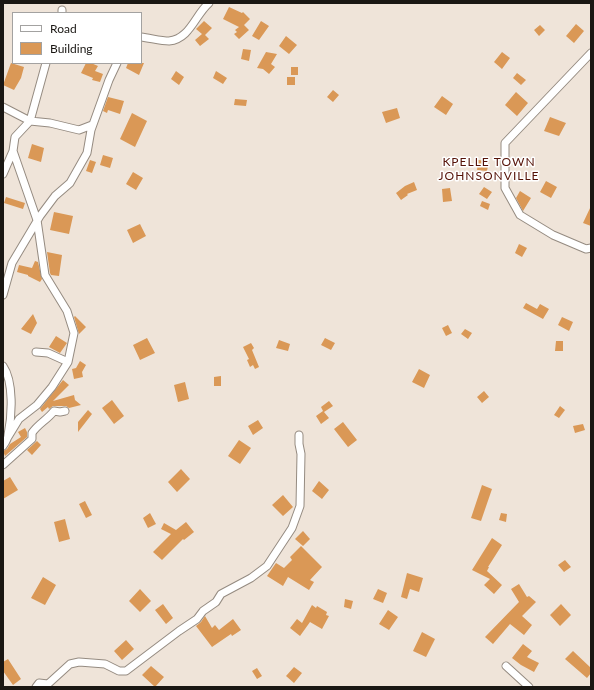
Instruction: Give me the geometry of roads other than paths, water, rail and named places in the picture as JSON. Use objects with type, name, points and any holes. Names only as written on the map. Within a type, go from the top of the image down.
[{"type":"street","points":[[142,37],[168,41],[182,37],[202,9],[209,3]]},
{"type":"street","points":[[591,53],[505,143],[504,188],[520,215],[553,235],[586,249],[591,248]]},
{"type":"street","points":[[3,174],[13,151],[15,137],[30,121],[46,64]]},
{"type":"street","points":[[3,295],[12,263],[37,220],[55,196],[70,183],[87,153],[92,125],[104,98],[109,80],[117,64]]},
{"type":"street","points":[[3,107],[30,121],[50,123],[79,130],[92,125]]},
{"type":"street","points":[[3,446],[19,419],[37,405],[52,387],[68,362],[74,333],[67,311],[45,275],[37,220],[13,151]]},
{"type":"street","points":[[36,352],[48,353],[68,362]]},
{"type":"street","points":[[3,366],[8,373],[12,394],[8,437]]},
{"type":"street","points":[[3,465],[32,439],[32,433],[36,427],[48,418],[54,411],[60,412],[66,410]]},
{"type":"street","points":[[36,687],[39,682],[48,684],[70,664],[79,662],[106,664],[119,671],[126,671],[197,619],[203,611],[216,602],[221,594],[251,578],[267,566],[292,528],[296,513],[300,506],[301,454],[298,444],[299,435]]},
{"type":"street","points":[[506,666],[529,687]]},
{"type":"district","name":"KPELLE TOWN JOHNSONVILLE","points":[[489,169]]}]
